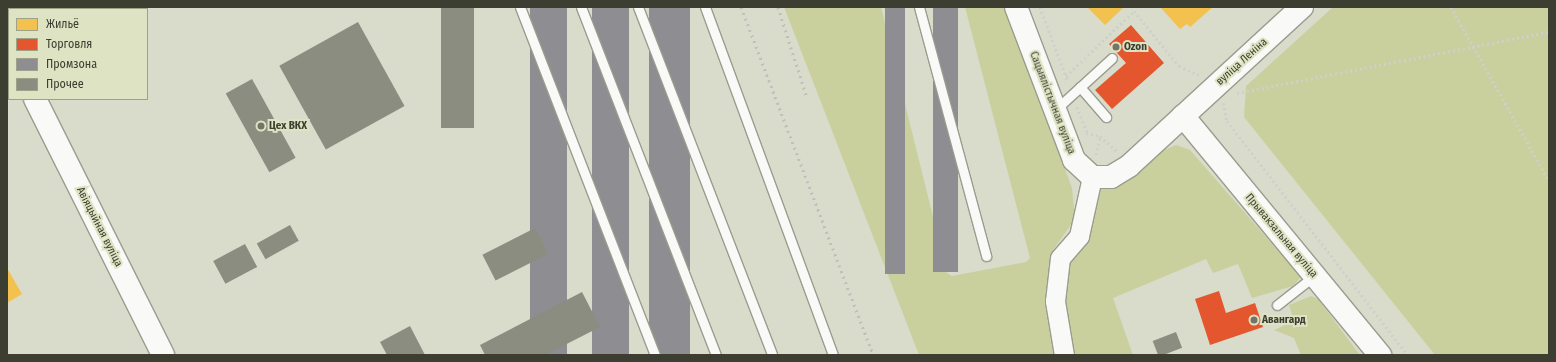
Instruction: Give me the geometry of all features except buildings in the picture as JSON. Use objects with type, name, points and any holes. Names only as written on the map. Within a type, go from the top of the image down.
[{"type":"street","name":"Сацыялістычная вуліца","points":[[1016,7],[1074,160],[1092,177]]},
{"type":"street","name":"вуліца Леніна","points":[[1183,116],[1302,7]]},
{"type":"street","name":"Авіяцыйная вуліца","points":[[36,100],[163,355]]},
{"type":"street","points":[[1064,355],[1055,302],[1060,258],[1079,236],[1092,177],[1111,177],[1128,166],[1183,116]]},
{"type":"street","name":"Прывакзальная вуліца","points":[[1183,116],[1380,355]]},
{"type":"lane","points":[[520,7],[654,355]]},
{"type":"lane","points":[[581,7],[716,355]]},
{"type":"lane","points":[[638,7],[772,355]]},
{"type":"lane","points":[[705,7],[833,355]]},
{"type":"lane","points":[[919,7],[986,256]]},
{"type":"lane","points":[[1055,110],[1112,58]]},
{"type":"lane","points":[[1080,87],[1106,117]]},
{"type":"lane","points":[[1277,305],[1314,276]]},
{"type":"path","points":[[1040,7],[1087,132],[1113,145],[1120,155]]},
{"type":"path","points":[[1451,7],[1549,181]]},
{"type":"path","points":[[1066,76],[1134,12],[1179,66],[1206,79]]},
{"type":"path","points":[[1234,94],[1475,49],[1549,32]]},
{"type":"path","points":[[1221,100],[1227,121],[1408,355]]},
{"type":"path","points":[[1083,135],[1087,132]]},
{"type":"green space","points":[[784,7],[881,7],[947,273],[952,276],[1026,262],[1030,258],[965,7],[1006,7],[1072,188],[1075,219],[1053,250],[1051,319],[1058,355],[919,355]]},
{"type":"green space","points":[[1333,7],[1549,7],[1549,355],[1435,355],[1244,117],[1246,86]]},
{"type":"green space","points":[[1176,145],[1190,150],[1301,277],[1293,286],[1252,298],[1238,264],[1213,273],[1206,259],[1113,298],[1133,355],[1072,355],[1065,307],[1065,268],[1097,187],[1153,155]]},
{"type":"green space","points":[[1311,296],[1318,299],[1360,355],[1301,355],[1294,338],[1274,330],[1294,321],[1289,305]]},
{"type":"railway","points":[[741,7],[873,355]]},
{"type":"railway","points":[[778,7],[807,98]]},
{"type":"place","name":"Ozon","points":[[1116,47]]},
{"type":"place","name":"Цех ВКХ","points":[[261,126]]},
{"type":"place","name":"Авангард","points":[[1254,320]]}]
